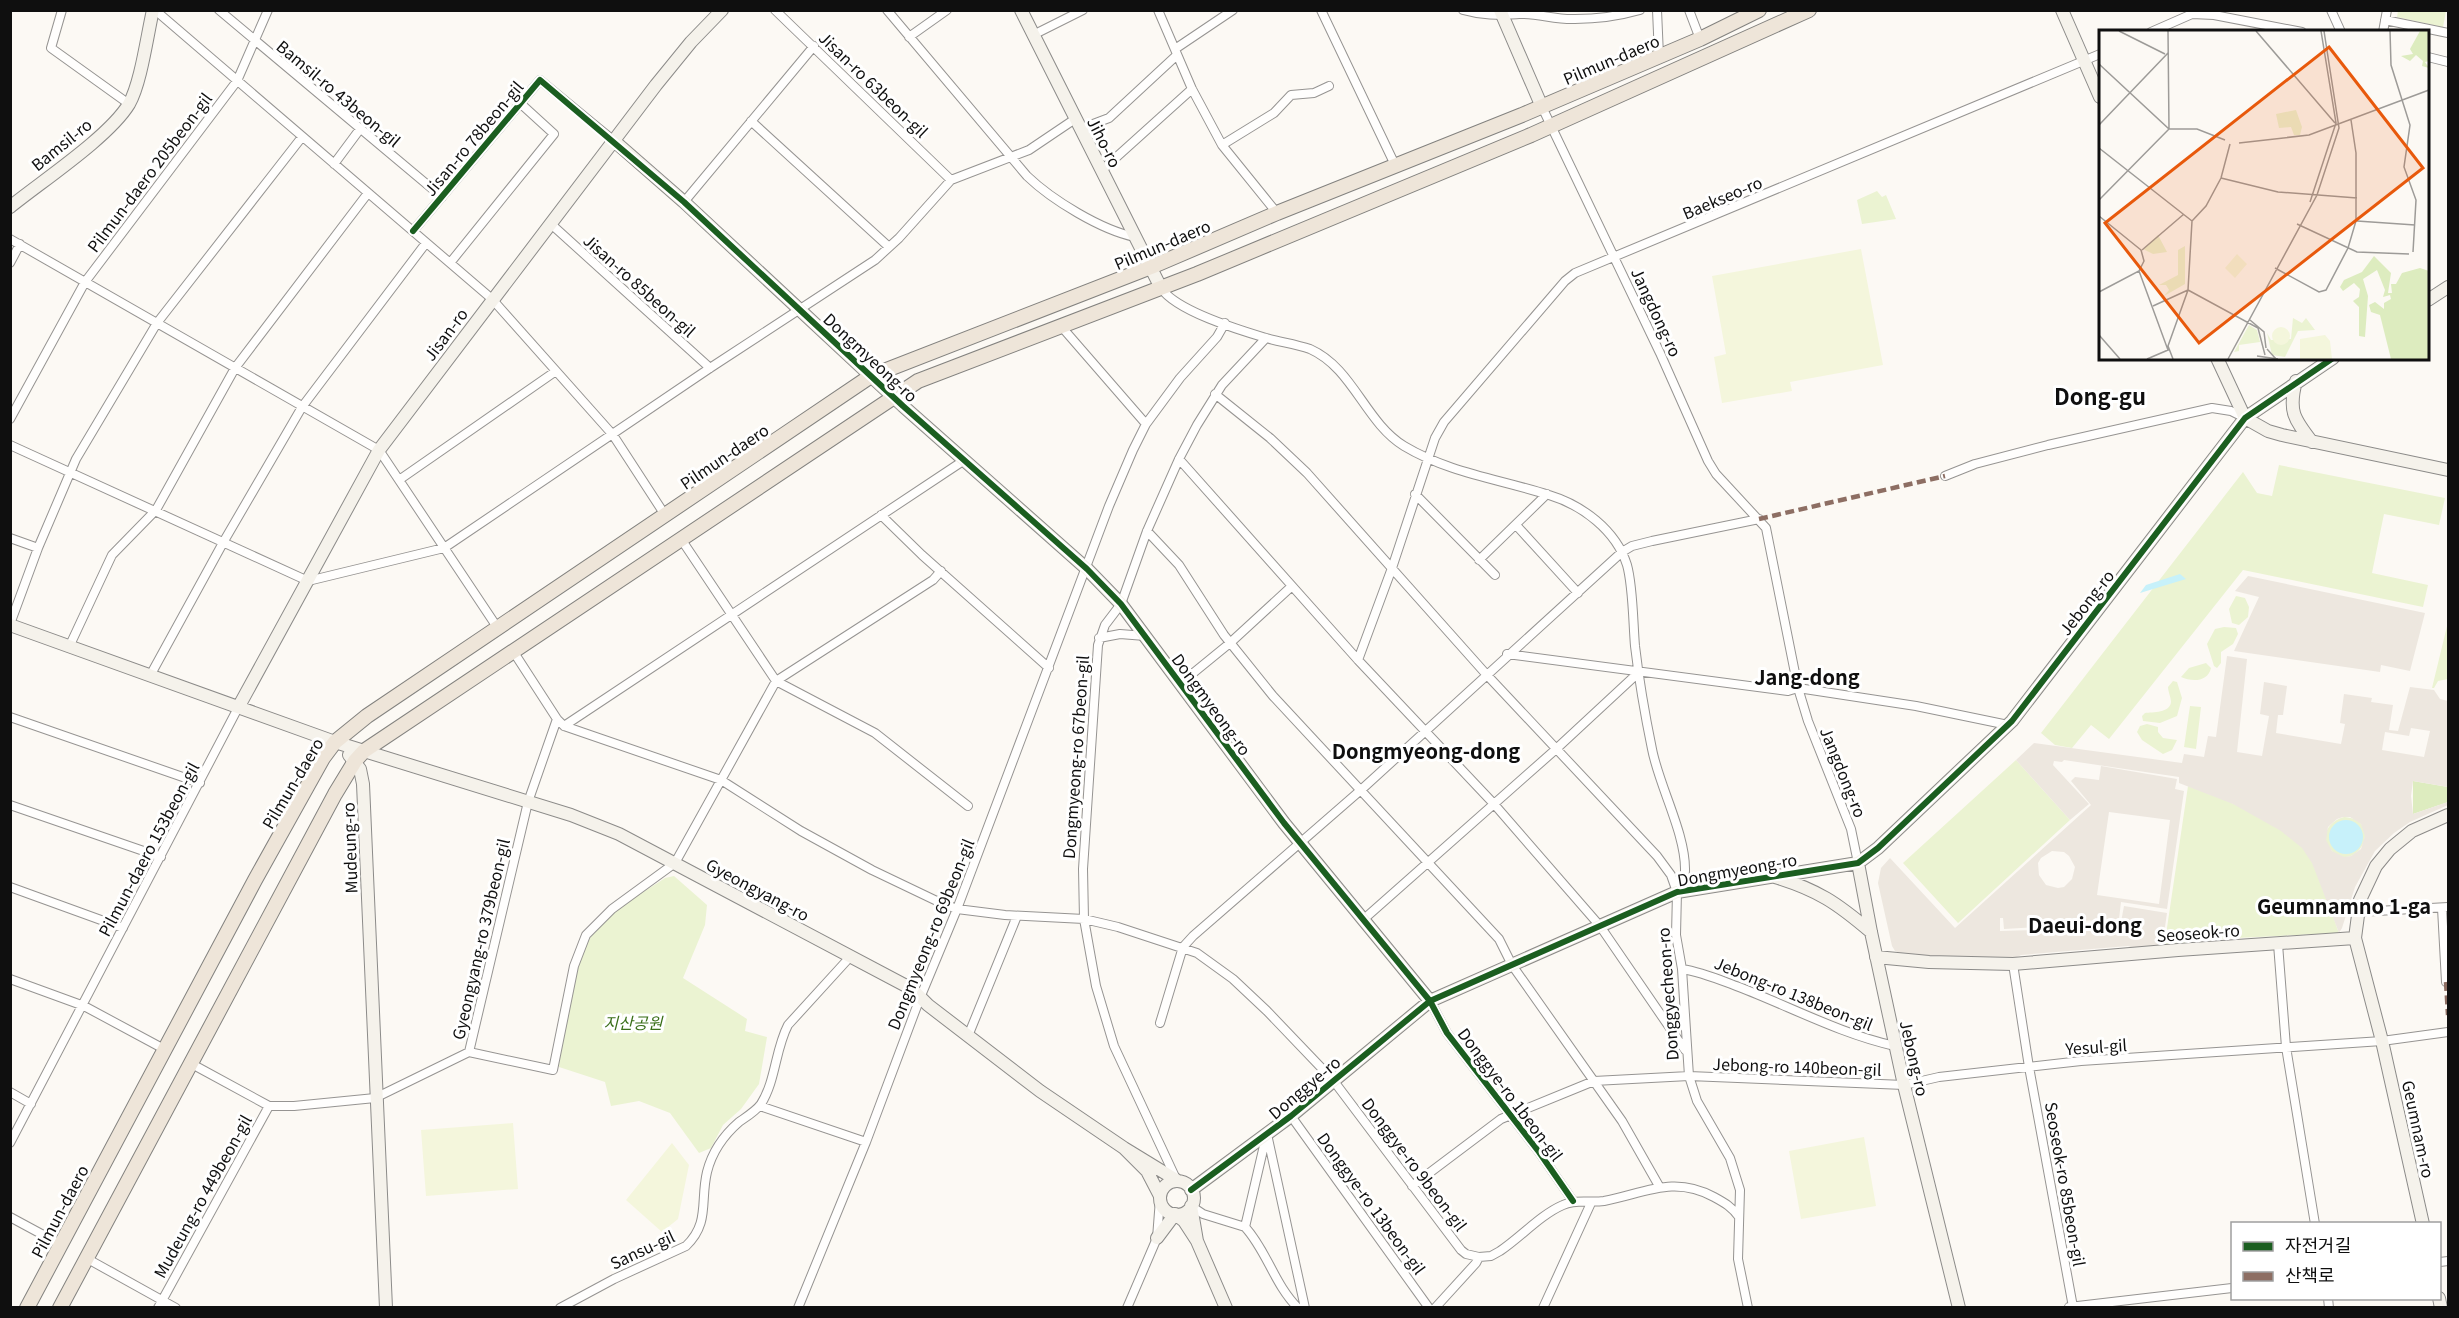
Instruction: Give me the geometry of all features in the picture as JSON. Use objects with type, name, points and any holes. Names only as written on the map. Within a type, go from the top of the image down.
[{"type":"main road","name":"Pilmun-daero","points":[[27,1308],[164,1049],[313,776],[335,742],[367,716],[871,376],[1150,267],[1277,213],[1542,107],[1700,39],[1758,10]]},
{"type":"main road","points":[[60,1308],[335,794],[360,756],[513,651],[918,381],[1161,288],[1551,125],[1809,10]]},
{"type":"street","points":[[62,10],[51,48],[129,104]]},
{"type":"street","points":[[154,10],[492,299],[613,435],[665,515]]},
{"type":"street","name":"Bamsil-ro","points":[[10,207],[108,128],[129,104],[154,10]]},
{"type":"street","name":"Bamsil-ro 43beon-gil","points":[[219,10],[254,42],[441,197]]},
{"type":"street","name":"Pilmun-daero 205beon-gil","points":[[10,420],[85,282],[237,81],[268,10]]},
{"type":"street","name":"Jisan-ro","points":[[239,706],[379,450],[613,140],[691,42],[722,10]]},
{"type":"street","name":"Jisan-ro 63beon-gil","points":[[775,10],[951,180]]},
{"type":"street","points":[[887,10],[1026,176],[1041,190],[1112,231],[1135,237]]},
{"type":"street","points":[[909,37],[947,10]]},
{"type":"street","name":"Jiho-ro","points":[[1021,10],[1161,288]]},
{"type":"street","points":[[1033,34],[1083,10]]},
{"type":"street","points":[[1158,10],[1192,89],[1222,145],[1277,213]]},
{"type":"street","points":[[10,445],[308,581],[444,548],[710,368],[875,260],[951,180],[1029,150],[1078,124],[1109,118],[1176,52],[1233,10]]},
{"type":"street","points":[[1321,10],[1396,167]]},
{"type":"street","points":[[1463,10],[1574,20],[1618,16],[1640,10]]},
{"type":"street","points":[[1657,10],[1659,56]]},
{"type":"street","points":[[1689,10],[1700,39]]},
{"type":"street","points":[[2062,10],[2099,95]]},
{"type":"street","points":[[2156,30],[2192,14],[2223,10]]},
{"type":"street","points":[[2331,10],[2340,30]]},
{"type":"street","points":[[2213,13],[2293,30]]},
{"type":"street","points":[[1502,14],[1542,107]]},
{"type":"street","points":[[2382,30],[2386,15],[2415,29]]},
{"type":"street","points":[[2429,31],[2448,33]]},
{"type":"street","points":[[684,202],[813,46]]},
{"type":"street","name":"Baekseo-ro","points":[[1426,459],[1444,422],[1565,281],[1584,268],[2099,54]]},
{"type":"street","points":[[2429,57],[2448,62]]},
{"type":"street","name":"Jisan-ro 78beon-gil","points":[[413,231],[540,80],[613,140]]},
{"type":"street","points":[[1222,145],[1274,113],[1291,95],[1314,93],[1329,86]]},
{"type":"street","points":[[1101,171],[1192,89]]},
{"type":"street","points":[[450,263],[554,134],[520,103]]},
{"type":"street","name":"Jangdong-ro","points":[[1542,107],[1615,257],[1708,461],[1723,482],[1766,528],[1798,688],[1808,721],[1851,829],[1858,863]]},
{"type":"street","points":[[751,121],[889,247]]},
{"type":"street","points":[[334,164],[360,129]]},
{"type":"street","points":[[302,136],[157,323],[70,471],[10,624],[335,742]]},
{"type":"street","name":"Dongmyeong-ro","points":[[613,140],[684,202],[963,461],[1087,569],[1121,604],[1246,774],[1430,1001],[1677,892],[1858,863]]},
{"type":"street","points":[[70,645],[112,555],[156,510],[235,368],[368,194]]},
{"type":"street","name":"Jisan-ro 85beon-gil","points":[[551,225],[710,368]]},
{"type":"street","points":[[10,239],[379,450],[497,627]]},
{"type":"street","points":[[151,674],[224,541],[302,407],[426,243]]},
{"type":"street","points":[[10,262],[20,244]]},
{"type":"street","points":[[2429,299],[2448,287]]},
{"type":"street","name":"Donggyecheon-ro","points":[[1161,288],[1178,305],[1266,338],[1310,349],[1325,358],[1341,374],[1386,432],[1426,459],[1466,473],[1547,494],[1581,508],[1597,521],[1622,552],[1628,567],[1638,673],[1654,759],[1678,833],[1684,862],[1684,880],[1677,892],[1676,935],[1682,969],[1689,1076],[1697,1101],[1734,1167],[1740,1190],[1738,1259],[1748,1308]]},
{"type":"street","name":"Dongmyeong-ro 69beon-gil","points":[[798,1308],[957,909],[1109,507],[1133,450],[1146,424],[1225,323]]},
{"type":"street","points":[[1060,325],[1146,424]]},
{"type":"street","points":[[1266,338],[1215,394],[1297,462],[1486,674],[1667,867],[1677,892]]},
{"type":"street","points":[[2218,360],[2245,418]]},
{"type":"street","name":"Jebong-ro","points":[[1959,1308],[1895,1046],[1858,863],[1878,848],[2008,725],[2245,418],[2329,360]]},
{"type":"street","points":[[399,480],[556,371]]},
{"type":"street","points":[[2296,381],[2292,396],[2293,415],[2312,442]]},
{"type":"street","name":"Dongmyeong-ro 67beon-gil","points":[[1178,1181],[1114,1046],[1096,986],[1084,919],[1084,857],[1100,638],[1105,625],[1121,604],[1147,531],[1179,459],[1215,394]]},
{"type":"street","points":[[1945,476],[1975,464],[2048,445],[2212,408],[2231,411],[2268,431],[2448,470]]},
{"type":"street","points":[[1179,459],[1358,660],[1494,804],[1600,926],[1686,1051]]},
{"type":"street","points":[[1358,660],[1392,568],[1426,459]]},
{"type":"street","points":[[564,726],[963,461]]},
{"type":"street","points":[[1415,494],[1495,575]]},
{"type":"street","points":[[1479,560],[1547,494]]},
{"type":"street","points":[[881,514],[1049,668]]},
{"type":"street","points":[[1160,1023],[1183,947],[1362,789],[1507,654],[1622,552],[1632,546],[1652,541],[1760,519]]},
{"type":"street","points":[[1516,525],[1578,593]]},
{"type":"street","points":[[1147,531],[1179,565],[1230,643],[1274,696],[1499,939],[1512,965],[1622,1121],[1659,1186]]},
{"type":"street","points":[[10,538],[38,548]]},
{"type":"street","points":[[681,539],[776,681],[875,733],[968,806]]},
{"type":"street","points":[[469,1052],[553,1070],[574,966],[586,935],[612,909],[675,863],[776,681],[933,580],[941,571]]},
{"type":"street","points":[[1181,683],[1230,643],[1292,586]]},
{"type":"street","points":[[1100,638],[1120,634],[1145,636]]},
{"type":"street","points":[[513,651],[557,719],[564,726],[721,780],[801,831],[872,870],[957,909],[1017,916],[1084,919]]},
{"type":"street","points":[[1507,654],[1788,691],[1798,688],[1916,706],[2008,725]]},
{"type":"street","points":[[1364,919],[1556,750],[1638,673]]},
{"type":"street","name":"Pilmun-daero 153beon-gil","points":[[10,1143],[84,1006],[239,706]]},
{"type":"street","points":[[10,717],[200,783]]},
{"type":"street","name":"Gyeongyang-ro 379beon-gil","points":[[375,1098],[469,1052],[528,802],[557,719]]},
{"type":"street","name":"Gyeongyang-ro","points":[[335,742],[360,756],[528,802],[602,827],[675,863],[904,984],[968,1036],[1069,1112],[1124,1148]]},
{"type":"street","name":"Mudeung-ro","points":[[360,756],[386,1308]]},
{"type":"street","points":[[10,805],[161,856]]},
{"type":"street","points":[[2355,938],[2363,892],[2376,866],[2412,831],[2448,815]]},
{"type":"street","points":[[1771,876],[1804,886],[1828,898],[1871,932]]},
{"type":"street","points":[[10,887],[123,928]]},
{"type":"street","points":[[2359,912],[2445,908],[2446,982]]},
{"type":"street","points":[[968,1036],[1017,916]]},
{"type":"street","name":"Donggye-ro 9beon-gil","points":[[1084,919],[1183,947],[1206,959],[1233,979],[1333,1080],[1461,1250],[1466,1254],[1479,1257]]},
{"type":"street","name":"Seoseok-ro","points":[[1876,957],[1929,962],[2013,964],[2355,938]]},
{"type":"street","name":"Geumnam-ro","points":[[2355,938],[2382,1041],[2422,1222]]},
{"type":"street","points":[[2278,944],[2286,1047],[2315,1222]]},
{"type":"street","name":"Sansu-gil","points":[[560,1308],[614,1279],[686,1246],[692,1239],[701,1225],[706,1174],[714,1155],[731,1129],[760,1106],[788,1025],[850,957]]},
{"type":"street","name":"Seoseok-ro 85beon-gil","points":[[2013,964],[2029,1067],[2073,1307]]},
{"type":"street","name":"Jebong-ro 138beon-gil","points":[[1682,969],[1697,971],[1863,1038],[1895,1046]]},
{"type":"street","points":[[10,979],[84,1006],[164,1049]]},
{"type":"street","name":"Donggye-ro","points":[[1191,1190],[1291,1116],[1430,1001]]},
{"type":"street","name":"Donggye-ro 1beon-gil","points":[[1430,1001],[1447,1033],[1573,1201]]},
{"type":"street","points":[[2286,1047],[2382,1041],[2448,1032]]},
{"type":"street","name":"Yesul-gil","points":[[2029,1067],[2286,1047]]},
{"type":"street","name":"Mudeung-ro 449beon-gil","points":[[190,1064],[269,1106],[294,1106],[375,1098]]},
{"type":"street","points":[[1904,1085],[1939,1077],[2029,1067]]},
{"type":"street","name":"Jebong-ro 140beon-gil","points":[[1509,1114],[1594,1081],[1689,1076],[1904,1085]]},
{"type":"street","points":[[10,1092],[31,1104]]},
{"type":"street","name":"Mudeung-ro 449beon-gil","points":[[86,1258],[160,1304],[269,1106]]},
{"type":"street","points":[[760,1106],[866,1142]]},
{"type":"street","name":"Donggye-ro 1beon-gil","points":[[1412,1186],[1509,1114]]},
{"type":"street","name":"Donggye-ro 13beon-gil","points":[[1291,1116],[1429,1308]]},
{"type":"street","points":[[1245,1227],[1267,1134]]},
{"type":"street","points":[[1267,1134],[1305,1308]]},
{"type":"street","points":[[1124,1148],[1186,1184],[1191,1190],[1193,1196],[1191,1206],[1197,1241]]},
{"type":"street","points":[[1124,1148],[1154,1180],[1166,1210],[1184,1221],[1197,1241],[1226,1308]]},
{"type":"street","points":[[1157,1238],[1160,1197],[1164,1187],[1178,1181]]},
{"type":"street","points":[[1435,1308],[1479,1257],[1491,1256],[1500,1251],[1551,1212],[1573,1201],[1591,1203],[1659,1186],[1684,1186],[1701,1190],[1731,1206],[1739,1217]]},
{"type":"street","points":[[1543,1308],[1591,1203]]},
{"type":"street","points":[[1191,1206],[1203,1214],[1245,1227],[1256,1239],[1285,1295],[1298,1308]]},
{"type":"street","points":[[1126,1308],[1157,1238],[1175,1214],[1184,1213],[1191,1206]]},
{"type":"street","points":[[10,1217],[60,1244]]},
{"type":"street","points":[[2068,1308],[2231,1288]]},
{"type":"street","points":[[160,1304],[176,1308]]},
{"type":"green space","points":[[2398,10],[2446,11],[2443,27],[2397,17]]},
{"type":"green space","points":[[1877,191],[1882,197],[1886,195],[1896,219],[1862,224],[1857,200]]},
{"type":"green space","points":[[1861,249],[1883,365],[1790,382],[1792,391],[1722,403],[1714,357],[1726,354],[1712,276]]},
{"type":"green space","points":[[2279,465],[2445,498],[2439,525],[2384,514],[2372,573],[2428,585],[2423,607],[2243,570],[2109,739],[2091,725],[2072,748],[2055,745],[2041,733],[2243,472],[2257,493],[2272,496]]},
{"type":"green space","points":[[2236,596],[2245,598],[2249,607],[2248,617],[2239,625],[2232,623],[2229,609]]},
{"type":"green space","points":[[2448,622],[2448,679],[2438,681],[2432,688]]},
{"type":"green space","points":[[2236,628],[2238,634],[2233,644],[2221,652],[2221,663],[2217,668],[2214,666],[2207,644],[2215,629]]},
{"type":"green space","points":[[2206,663],[2211,668],[2207,676],[2199,680],[2181,677],[2189,668]]},
{"type":"green space","points":[[2173,681],[2177,682],[2182,698],[2177,716],[2160,723],[2143,721],[2142,716],[2145,713],[2161,711],[2170,706],[2168,687]]},
{"type":"green space","points":[[2190,706],[2201,707],[2196,749],[2184,747]]},
{"type":"green space","points":[[2147,724],[2158,727],[2158,732],[2163,738],[2177,740],[2172,750],[2163,754],[2142,740],[2137,732],[2140,726]]},
{"type":"green space","points":[[2016,760],[2070,820],[1958,923],[1903,863]]},
{"type":"green space","points":[[2413,781],[2448,787],[2448,802],[2413,814]]},
{"type":"green space","points":[[2188,786],[2216,796],[2265,819],[2280,828],[2302,847],[2319,877],[2339,933],[2195,940],[2164,948]]},
{"type":"green space","points":[[2344,817],[2357,820],[2363,827],[2365,836],[2363,845],[2349,857],[2340,856],[2330,849],[2325,839],[2330,825]]},
{"type":"green space","name":"지산공원","points":[[674,876],[707,905],[705,925],[683,978],[747,1019],[745,1031],[767,1037],[759,1084],[741,1109],[723,1125],[711,1148],[699,1153],[670,1113],[639,1101],[611,1106],[605,1082],[559,1067],[562,1031],[570,991],[591,936],[615,911],[665,878]]},
{"type":"green space","points":[[513,1123],[518,1189],[426,1196],[421,1130]]},
{"type":"green space","points":[[1864,1137],[1876,1206],[1801,1219],[1789,1151]]},
{"type":"green space","points":[[672,1143],[689,1165],[678,1219],[662,1232],[626,1200]]},
{"type":"shaded area","points":[[2248,576],[2425,613],[2410,671],[2381,665],[2380,672],[2234,651],[2259,597],[2235,591]]},
{"type":"shaded area","points":[[2227,656],[2247,659],[2237,752],[2262,756],[2269,716],[2260,714],[2264,682],[2287,686],[2283,715],[2278,715],[2276,733],[2341,744],[2345,724],[2340,723],[2344,694],[2372,698],[2371,702],[2393,705],[2389,730],[2398,731],[2410,687],[2434,690],[2440,699],[2448,701],[2448,787],[2413,781],[2411,796],[2413,814],[2448,802],[2448,805],[2410,822],[2375,851],[2355,887],[2339,933],[2312,863],[2302,848],[2281,831],[2233,804],[2179,783],[2179,777],[2064,760],[2054,761],[2053,765],[2089,804],[2070,820],[2016,760],[2034,743],[2182,763],[2184,754],[2204,757],[2208,736],[2216,737]],"holes":[[[2411,728],[2430,731],[2424,757],[2382,750],[2385,732],[2409,736]],[[2343,817],[2350,817],[2361,824],[2365,836],[2361,849],[2351,856],[2344,857],[2332,851],[2326,840],[2328,827]]]},
{"type":"shaded area","points":[[2101,766],[2177,779],[2175,789],[2184,791],[2167,909],[2121,902],[2119,919],[2059,922],[2059,926],[2004,929],[2003,918],[2000,918],[2000,931],[2064,929],[2064,925],[2121,922],[2124,906],[2167,913],[2162,948],[2136,949],[2128,946],[2021,955],[2015,958],[1910,956],[1895,951],[1878,883],[1881,868],[1890,858],[1955,928],[2091,805],[2071,781],[2075,777],[2099,780]],"holes":[[[2109,812],[2170,820],[2159,904],[2097,895]],[[2052,851],[2064,852],[2075,867],[2072,879],[2064,887],[2046,885],[2039,875],[2038,863],[2041,858]]]},
{"type":"water","points":[[2180,574],[2186,579],[2140,593],[2146,585]]},
{"type":"water","points":[[2346,820],[2358,825],[2363,837],[2358,849],[2346,854],[2334,849],[2329,837],[2334,825]]},
{"type":"marked path","points":[[1759,519],[1945,476]]},
{"type":"marked path","points":[[2446,982],[2448,1015]]},
{"type":"cycle path","points":[[413,231],[540,80],[684,202],[903,406],[1087,569],[1121,604],[1284,823],[1430,1001],[1447,1033],[1539,1152],[1573,1201]]},
{"type":"cycle path","points":[[1191,1190],[1291,1116],[1430,1001],[1677,892],[1858,863],[1878,848],[2012,721],[2245,418],[2330,360]]},
{"type":"district","name":"Dong-gu","points":[[2100,395]]},
{"type":"district","name":"Jang-dong","points":[[1807,676]]},
{"type":"district","name":"Dongmyeong-dong","points":[[1426,750]]},
{"type":"district","name":"Geumnamno 1-ga","points":[[2344,905]]},
{"type":"district","name":"Daeui-dong","points":[[2085,924]]}]
